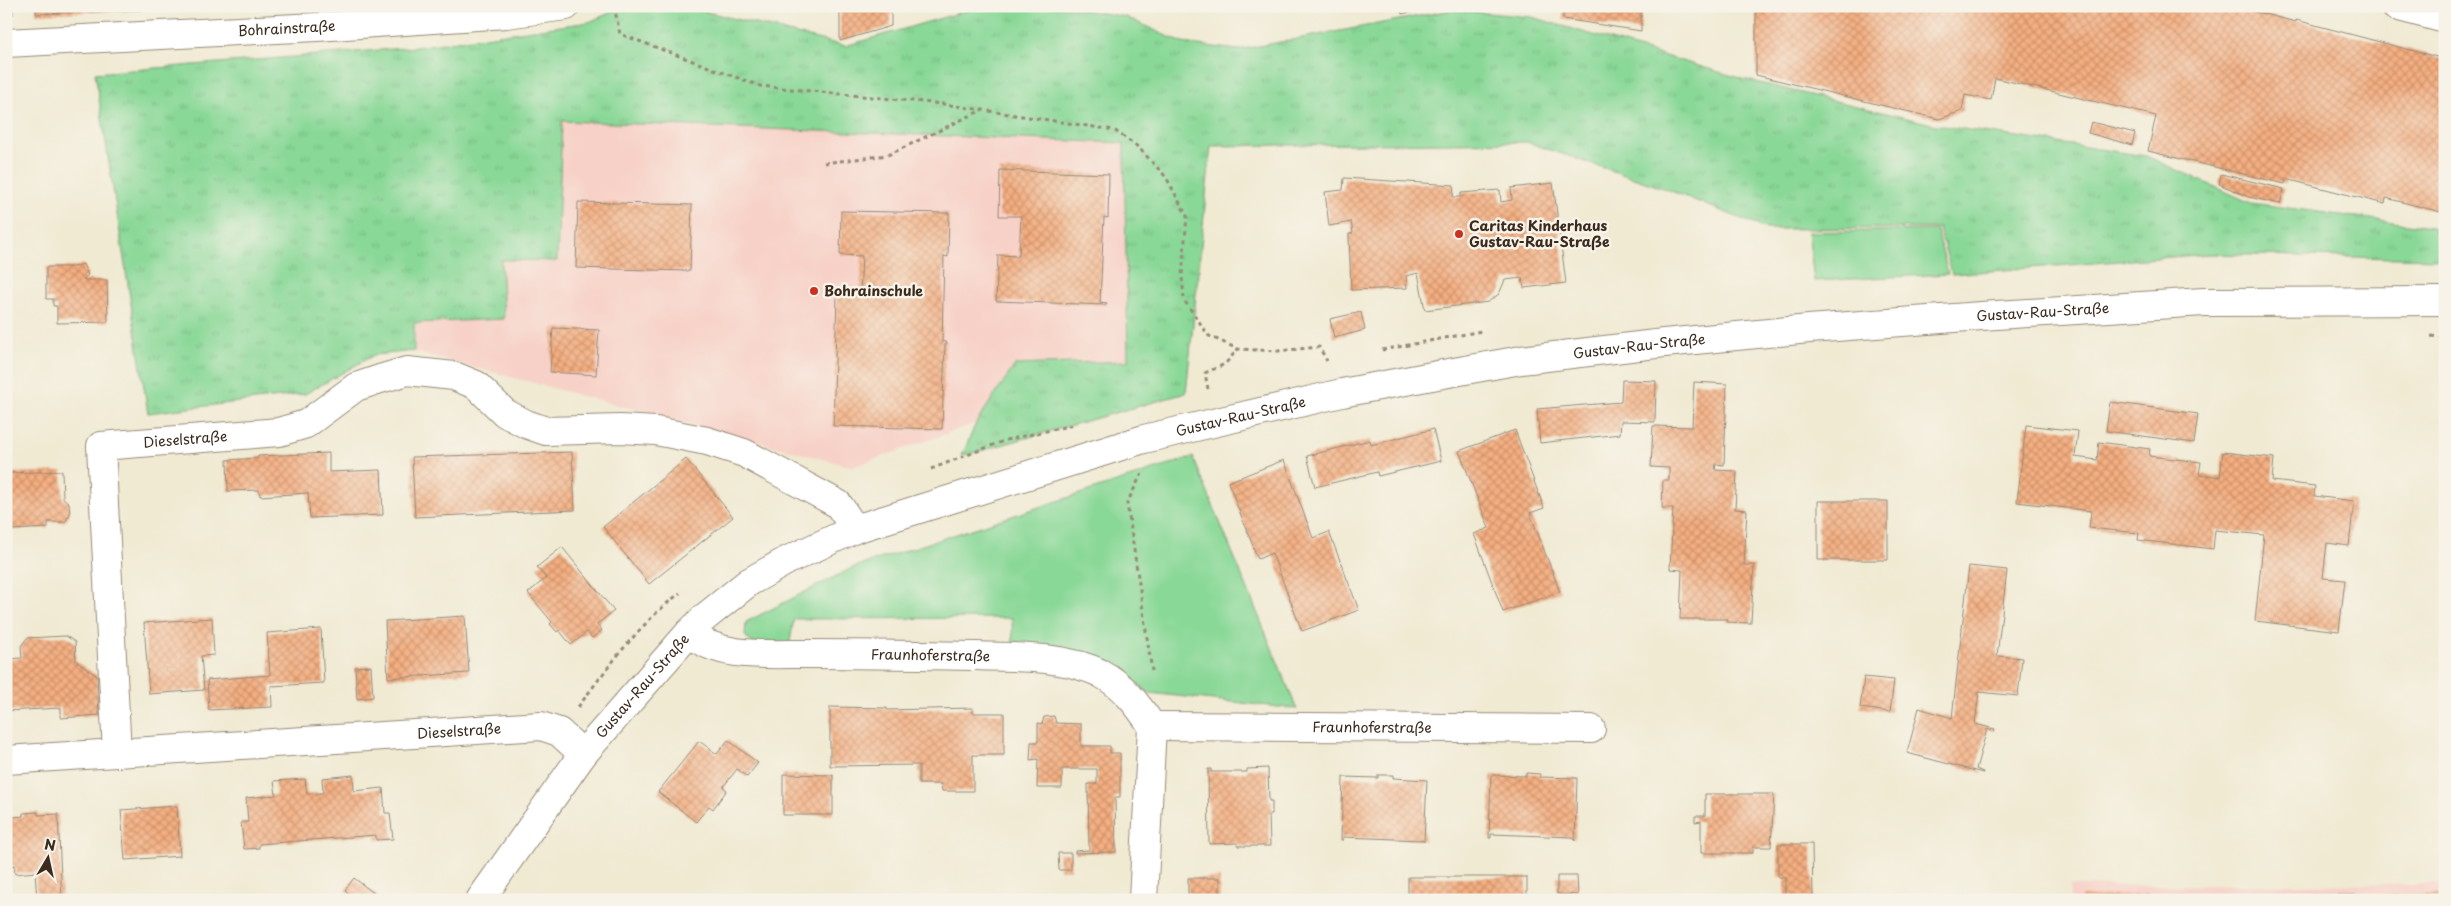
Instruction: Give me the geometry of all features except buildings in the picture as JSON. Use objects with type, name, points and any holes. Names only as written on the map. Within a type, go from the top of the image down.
[{"type":"street","name":"Bohrainstraße","points":[[6,43],[336,26],[506,14],[566,6]]},
{"type":"street","points":[[2395,6],[2445,18]]},
{"type":"street","name":"Gustav-Rau-Straße","points":[[480,900],[583,754],[689,633],[722,602],[749,582],[788,560],[855,529],[1154,437],[1342,393],[1520,360],[1809,329],[2119,306],[2204,302],[2445,300]]},
{"type":"street","name":"Dieselstraße","points":[[117,753],[101,446],[279,432],[306,424],[356,387],[406,371],[454,376],[476,385],[505,413],[526,424],[546,430],[620,429],[656,431],[707,440],[744,454],[838,504],[855,529]]},
{"type":"street","name":"Fraunhoferstraße","points":[[689,633],[701,642],[754,654],[913,654],[1035,658],[1069,662],[1099,672],[1118,684],[1139,706],[1152,726],[1591,729]]},
{"type":"street","name":"Dieselstraße","points":[[6,760],[541,726],[558,732],[583,754]]},
{"type":"street","points":[[1143,900],[1152,726]]},
{"type":"path","points":[[614,6],[620,34],[760,86],[984,110],[1114,130],[1138,147],[1166,178],[1187,216],[1182,276],[1184,300],[1209,336],[1238,349],[1278,351],[1320,347],[1327,361]]},
{"type":"path","points":[[824,163],[888,155],[984,110]]},
{"type":"path","points":[[1208,389],[1204,373],[1225,364],[1238,349]]},
{"type":"path","points":[[1143,471],[1127,503],[1152,674]]},
{"type":"shaded area","name":"Bohrainschule","points":[[562,121],[1124,143],[1127,361],[1015,364],[976,423],[853,467],[415,352],[415,324],[504,319],[500,261],[558,262]]},
{"type":"shaded area","points":[[2445,884],[2445,900],[2070,900],[2070,886]]},
{"type":"green space","points":[[626,6],[683,6],[845,46],[983,6],[1066,7],[1126,17],[1182,43],[1238,50],[1452,10],[1532,17],[1743,79],[1936,125],[2146,156],[2251,203],[2445,229],[2445,259],[2209,254],[1952,274],[1939,228],[1767,229],[1666,189],[1527,142],[1211,146],[1186,393],[962,456],[976,423],[1015,365],[1128,361],[1124,143],[562,121],[557,261],[501,260],[504,319],[414,323],[414,351],[374,355],[305,394],[148,413],[95,73],[416,47],[589,22]]},
{"type":"green space","points":[[1937,230],[1948,274],[1814,281],[1808,232]]},
{"type":"green space","points":[[1193,457],[1297,709],[1149,693],[1110,662],[1063,649],[1013,648],[1012,618],[794,619],[789,647],[752,643],[745,636],[746,622],[852,568]]},
{"type":"place","name":"Caritas Kinderhaus Gustav-Rau-Straße","points":[[1459,234]]},
{"type":"place","name":"Bohrainschule","points":[[814,291]]}]
